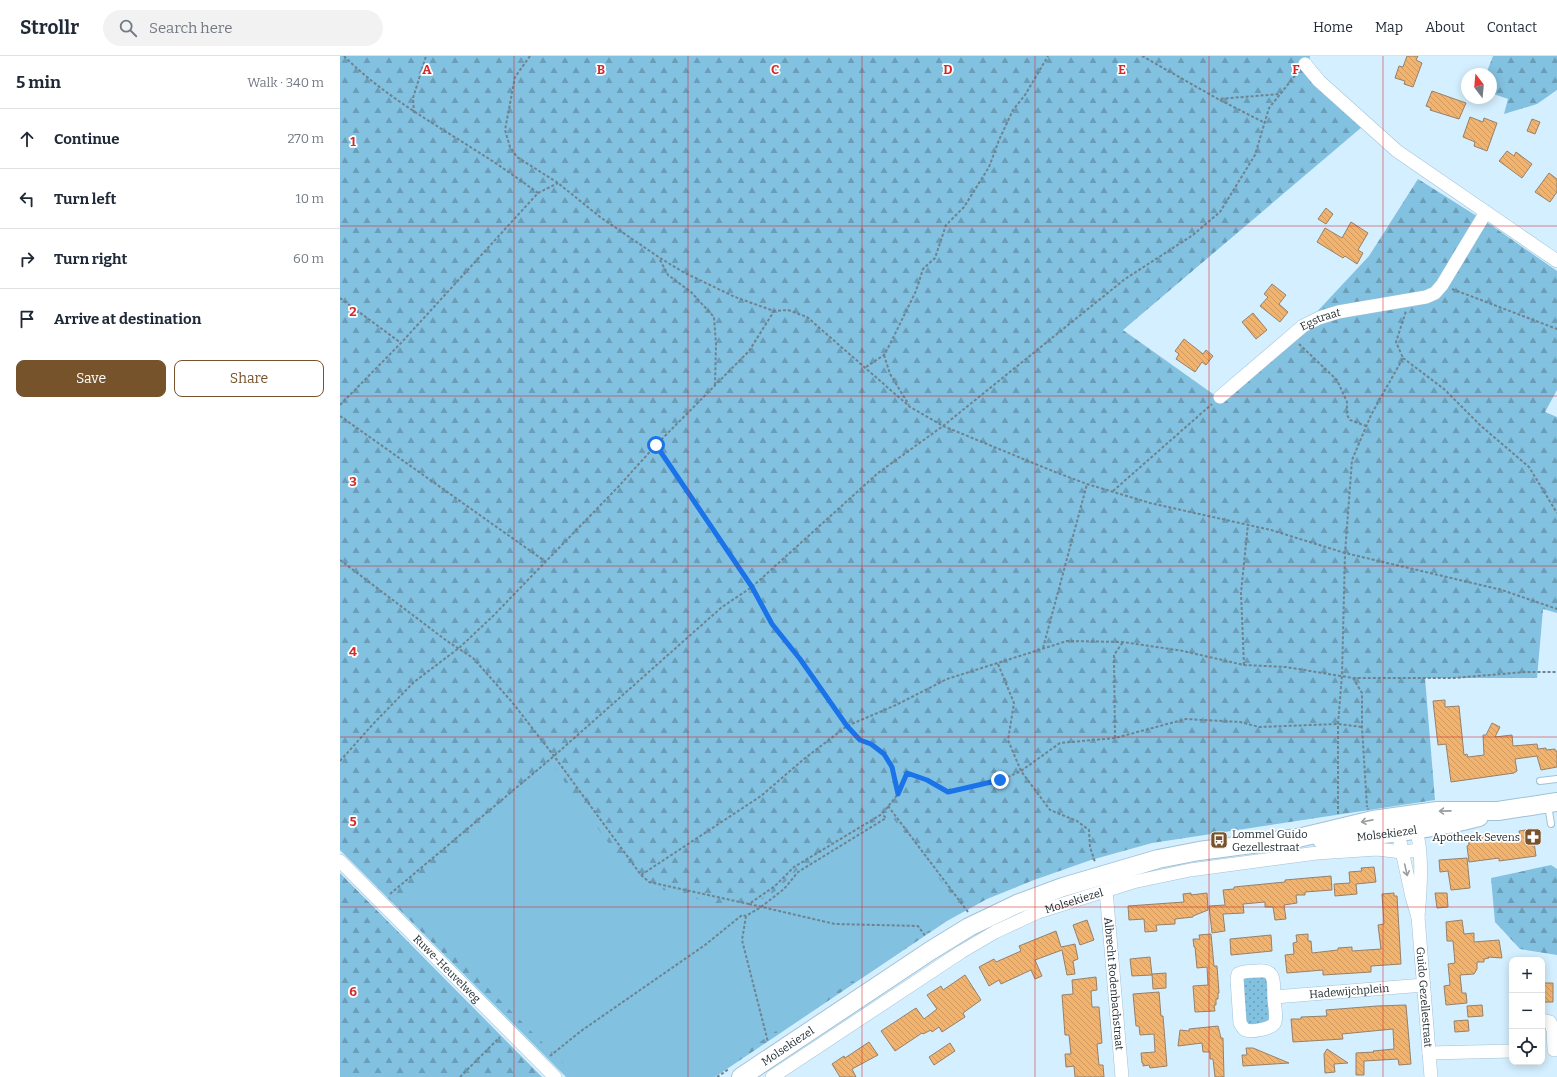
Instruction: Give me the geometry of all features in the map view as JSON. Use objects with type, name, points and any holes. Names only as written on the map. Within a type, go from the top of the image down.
[{"type":"main road","name":"Molsekiezel","points":[[741,1077],[930,951],[969,927],[1017,904],[1063,886],[1158,859],[1198,851],[1298,838],[1346,838],[1417,830],[1455,823],[1498,811],[1553,802]]},
{"type":"main road","name":"Molsekiezel","points":[[1298,838],[1349,824],[1437,811],[1498,811]]},
{"type":"street","points":[[1305,64],[1319,81],[1397,151],[1557,261]]},
{"type":"street","name":"Egstraat","points":[[1220,398],[1303,326],[1319,318],[1338,312],[1426,297],[1435,292],[1442,285],[1486,212]]},
{"type":"street","points":[[1405,816],[1417,830]]},
{"type":"street","name":"Guido Gezellestraat","points":[[1405,816],[1399,832],[1402,852],[1418,917],[1431,1077]]},
{"type":"street","name":"Guido Gezellestraat","points":[[1417,830],[1420,898],[1418,917]]},
{"type":"street","name":"Molsekiezel","points":[[772,1077],[961,952],[995,932],[1038,912],[1106,890],[1190,870],[1317,853],[1377,849],[1402,852],[1419,850]]},
{"type":"street","name":"Ruwe-Heuvelweg","points":[[340,861],[555,1077]]},
{"type":"street","name":"Albrecht Rodenbachstraat","points":[[1106,890],[1122,1077]]},
{"type":"street","points":[[1265,970],[1269,972],[1272,975],[1274,997],[1276,1021],[1271,1028],[1247,1030],[1243,1028],[1240,1023],[1238,974],[1242,972],[1265,970]]},
{"type":"street","name":"Hadewijchplein","points":[[1274,997],[1424,985]]},
{"type":"street","points":[[1545,1021],[1550,1022],[1553,1030],[1551,1050]]},
{"type":"street","points":[[1429,1053],[1509,1051]]},
{"type":"lane","points":[[1540,781],[1557,779]]},
{"type":"lane","points":[[1551,824],[1553,802]]},
{"type":"path","points":[[344,56],[362,74],[414,113],[484,155],[538,193]]},
{"type":"path","points":[[414,113],[413,98],[426,56]]},
{"type":"path","points":[[530,56],[515,77],[505,130],[510,148],[517,157],[558,183],[600,217],[683,272],[735,297],[774,311],[788,310],[807,317],[910,407],[943,426],[1087,484],[1112,492],[1150,503],[1271,530],[1345,553],[1502,590],[1557,608]]},
{"type":"path","points":[[866,367],[884,355],[911,304],[923,268],[935,258],[946,225],[964,207],[989,167],[999,140],[1013,110],[1025,95],[1048,56]]},
{"type":"path","points":[[1142,56],[1218,99],[1265,123]]},
{"type":"path","points":[[381,902],[554,756],[722,606],[752,587],[878,473],[943,426],[1125,279],[1193,235],[1220,212],[1255,154],[1270,108],[1305,64]]},
{"type":"path","points":[[1218,99],[1280,94]]},
{"type":"path","points":[[340,405],[401,343],[538,193],[558,183]]},
{"type":"path","points":[[660,258],[668,275],[691,292],[714,317],[716,344],[715,385]]},
{"type":"path","points":[[1442,285],[1557,328]]},
{"type":"path","points":[[340,298],[401,343]]},
{"type":"path","points":[[1409,300],[1396,342],[1403,358],[1444,389],[1481,426],[1529,467],[1557,513]]},
{"type":"path","points":[[340,761],[414,682],[459,648],[546,562],[656,445],[749,351],[774,311]]},
{"type":"path","points":[[1291,337],[1337,380],[1347,402],[1347,415],[1350,420],[1366,426]]},
{"type":"path","points":[[884,355],[890,374],[910,407]]},
{"type":"path","points":[[1338,819],[1338,724],[1342,675],[1345,553],[1352,460],[1371,415],[1403,358]]},
{"type":"path","points":[[1112,492],[1220,398]]},
{"type":"path","points":[[340,416],[546,562]]},
{"type":"path","points":[[656,445],[752,587],[772,624],[800,659],[847,726],[860,740],[871,744],[884,754],[892,767],[898,794]]},
{"type":"path","points":[[1043,648],[1087,484]]},
{"type":"path","points":[[1244,665],[1240,593],[1248,524]]},
{"type":"path","points":[[340,560],[473,658],[512,702],[554,756],[641,875],[649,882],[835,924],[918,926],[927,938]]},
{"type":"path","points":[[641,875],[761,796],[804,759],[847,726],[896,705],[947,679],[1067,641],[1123,642],[1184,651],[1244,665],[1286,667],[1353,678],[1454,678],[1525,672],[1557,672]]},
{"type":"path","points":[[1115,738],[1114,655],[1123,642]]},
{"type":"path","points":[[998,664],[1014,703],[1008,740],[1021,771],[1050,810],[1077,820],[1089,830],[1090,847],[1095,862]]},
{"type":"path","points":[[1353,678],[1362,693],[1362,727],[1368,812]]},
{"type":"path","points":[[749,904],[775,886],[794,867],[882,814],[898,794],[907,773],[927,780],[948,792],[1000,780],[1021,771],[1060,743],[1115,738],[1186,720],[1240,722],[1259,727],[1338,724],[1362,727]]},
{"type":"path","points":[[888,806],[968,912]]},
{"type":"path","points":[[542,1064],[581,1032],[705,945],[742,915],[746,916],[761,907],[784,889],[798,872],[886,818],[882,814]]},
{"type":"path","points":[[746,916],[742,940],[769,1043]]},
{"type":"path","points":[[460,1077],[507,1029]]},
{"type":"green space","points":[[340,56],[1310,56],[1309,63],[1369,121],[1123,330],[1220,399],[1313,316],[1369,256],[1418,179],[1491,225],[1557,271],[1557,390],[1545,412],[1557,417],[1557,613],[1543,609],[1537,678],[1425,678],[1435,800],[1152,843],[1091,860],[1034,880],[987,899],[947,921],[715,1077],[566,1077],[340,850]]},
{"type":"green space","points":[[1493,56],[1557,56],[1557,90],[1537,104],[1504,114],[1508,99],[1497,95],[1497,68],[1488,68]]},
{"type":"green space","points":[[553,766],[633,877],[649,886],[743,911],[777,890],[796,871],[889,813],[962,909],[767,1037],[710,1077],[577,1077],[398,898]]},
{"type":"green space","points":[[1551,865],[1557,869],[1557,955],[1520,949],[1495,922],[1491,878]]},
{"type":"green space","points":[[340,873],[542,1077],[340,1077]]},
{"type":"green space","points":[[1267,977],[1270,1022],[1248,1025],[1245,1022],[1243,978]]},
{"type":"building","points":[[1407,56],[1418,56],[1416,60],[1422,63],[1413,87],[1404,84],[1405,81],[1395,78],[1399,66],[1403,67]]},
{"type":"building","points":[[1432,91],[1461,101],[1461,104],[1466,104],[1459,119],[1430,110],[1431,108],[1426,106]]},
{"type":"building","points":[[1470,117],[1483,122],[1484,118],[1497,123],[1487,151],[1474,146],[1475,142],[1463,137]]},
{"type":"building","points":[[1532,119],[1540,122],[1535,134],[1527,131]]},
{"type":"building","points":[[1507,151],[1514,156],[1516,152],[1532,164],[1522,178],[1499,161]]},
{"type":"building","points":[[1549,173],[1557,179],[1557,192],[1550,202],[1535,192]]},
{"type":"building","points":[[1326,208],[1333,214],[1326,224],[1318,219]]},
{"type":"building","points":[[1351,222],[1368,233],[1358,250],[1363,253],[1357,264],[1345,256],[1343,258],[1317,242],[1325,228],[1342,238]]},
{"type":"building","points":[[1272,284],[1286,295],[1279,304],[1288,312],[1280,322],[1260,306],[1268,297],[1264,294]]},
{"type":"building","points":[[1253,313],[1267,330],[1256,339],[1242,322]]},
{"type":"building","points":[[1184,339],[1203,354],[1206,350],[1213,356],[1206,365],[1202,362],[1195,372],[1176,359],[1179,354],[1175,351]]},
{"type":"building","points":[[1445,700],[1445,707],[1459,706],[1464,755],[1467,754],[1468,757],[1484,755],[1483,735],[1486,735],[1492,723],[1500,727],[1495,737],[1512,735],[1513,746],[1537,744],[1538,749],[1555,749],[1555,751],[1557,751],[1557,767],[1541,770],[1537,756],[1515,759],[1517,771],[1514,773],[1451,782],[1446,744],[1438,745],[1433,701]]},
{"type":"building","points":[[1532,829],[1536,856],[1499,861],[1499,858],[1469,862],[1467,846],[1469,845],[1468,837],[1485,835],[1486,840],[1520,836],[1519,831]]},
{"type":"building","points":[[1467,858],[1470,888],[1451,890],[1448,871],[1440,872],[1439,860]]},
{"type":"building","points":[[1374,867],[1376,882],[1356,884],[1357,894],[1335,896],[1334,884],[1350,883],[1349,872],[1362,871],[1361,868]]},
{"type":"building","points":[[1331,876],[1332,890],[1305,892],[1305,895],[1296,895],[1297,903],[1284,905],[1286,919],[1275,920],[1273,907],[1265,907],[1265,902],[1243,904],[1244,913],[1223,914],[1225,931],[1212,933],[1209,906],[1225,905],[1223,890],[1234,889],[1234,887],[1285,882],[1285,880]]},
{"type":"building","points":[[1191,893],[1191,895],[1207,893],[1208,910],[1193,917],[1175,919],[1175,924],[1156,925],[1157,931],[1145,932],[1144,919],[1129,920],[1128,906],[1184,902],[1183,894]]},
{"type":"building","points":[[1394,893],[1394,896],[1397,896],[1401,964],[1371,966],[1371,972],[1323,975],[1323,970],[1287,973],[1285,955],[1294,954],[1293,943],[1297,942],[1296,935],[1308,934],[1308,941],[1311,941],[1312,953],[1352,947],[1352,951],[1381,949],[1378,925],[1384,924],[1382,894]]},
{"type":"building","points":[[1435,893],[1447,893],[1448,907],[1437,908]]},
{"type":"building","points":[[1087,920],[1094,940],[1080,945],[1073,925]]},
{"type":"building","points":[[1462,920],[1464,934],[1474,933],[1474,942],[1499,940],[1502,958],[1488,957],[1489,958],[1484,959],[1484,962],[1477,962],[1477,969],[1474,974],[1460,975],[1462,993],[1466,993],[1467,1003],[1446,1005],[1444,986],[1450,985],[1448,964],[1455,963],[1453,941],[1447,941],[1446,922]]},
{"type":"building","points":[[1056,931],[1061,947],[1075,944],[1078,959],[1073,961],[1075,974],[1067,975],[1062,950],[1035,960],[1042,976],[1035,979],[1031,970],[1001,984],[999,980],[989,986],[979,967],[994,959],[996,962],[1021,951],[1019,946]]},
{"type":"building","points":[[1211,934],[1214,966],[1217,966],[1218,999],[1216,999],[1216,1005],[1214,1005],[1215,1011],[1195,1012],[1193,986],[1208,985],[1207,967],[1197,968],[1193,939],[1200,939],[1199,935]]},
{"type":"building","points":[[1271,935],[1272,951],[1231,955],[1230,939]]},
{"type":"building","points":[[1150,957],[1152,975],[1132,976],[1130,959]]},
{"type":"building","points":[[1166,973],[1166,988],[1153,989],[1152,974]]},
{"type":"building","points":[[965,975],[981,1000],[963,1013],[965,1017],[942,1032],[939,1027],[932,1032],[931,1030],[923,1034],[922,1033],[895,1051],[881,1031],[916,1008],[924,1019],[937,1009],[927,995],[941,986],[943,990]]},
{"type":"building","points":[[1096,977],[1097,990],[1091,991],[1092,1007],[1099,1007],[1102,1043],[1097,1044],[1099,1065],[1103,1065],[1104,1077],[1075,1077],[1074,1066],[1066,1067],[1065,1054],[1071,1054],[1069,1035],[1065,1035],[1062,995],[1073,994],[1072,980]]},
{"type":"building","points":[[1545,983],[1553,983],[1553,1002],[1545,1002]]},
{"type":"building","points":[[1159,992],[1161,1016],[1163,1016],[1167,1066],[1150,1068],[1149,1065],[1143,1066],[1141,1053],[1155,1052],[1154,1034],[1140,1035],[1139,1026],[1136,1026],[1133,994]]},
{"type":"building","points":[[1406,1005],[1411,1064],[1399,1065],[1398,1059],[1364,1061],[1364,1075],[1356,1075],[1356,1053],[1394,1049],[1393,1029],[1342,1034],[1343,1039],[1293,1042],[1291,1019],[1327,1016],[1326,1010]]},
{"type":"building","points":[[1482,1005],[1483,1016],[1468,1017],[1467,1006]]},
{"type":"building","points":[[1468,1020],[1469,1031],[1455,1032],[1454,1021]]},
{"type":"building","points":[[1218,1026],[1221,1038],[1223,1038],[1224,1077],[1215,1077],[1213,1059],[1210,1059],[1210,1052],[1203,1052],[1202,1043],[1178,1046],[1180,1030],[1189,1031],[1189,1029]]},
{"type":"building","points":[[869,1042],[878,1055],[852,1069],[856,1077],[840,1077],[832,1064],[844,1056],[845,1058]]},
{"type":"building","points":[[950,1043],[955,1051],[934,1065],[929,1057]]},
{"type":"building","points":[[1246,1048],[1253,1048],[1289,1063],[1243,1066],[1242,1055],[1247,1055]]},
{"type":"building","points":[[1327,1049],[1348,1063],[1334,1064],[1335,1072],[1325,1073],[1324,1054]]},
{"type":"place","name":"Apotheek Sevens","points":[[1533,837]]},
{"type":"place","name":"Lommel Guido Gezellestraat","points":[[1219,840]]},
{"type":"route","points":[[656,445],[676,477],[752,587],[772,624],[800,659],[847,726],[860,740],[871,744],[884,754],[892,767],[898,794],[907,773],[927,780],[948,792],[1000,780]]}]
